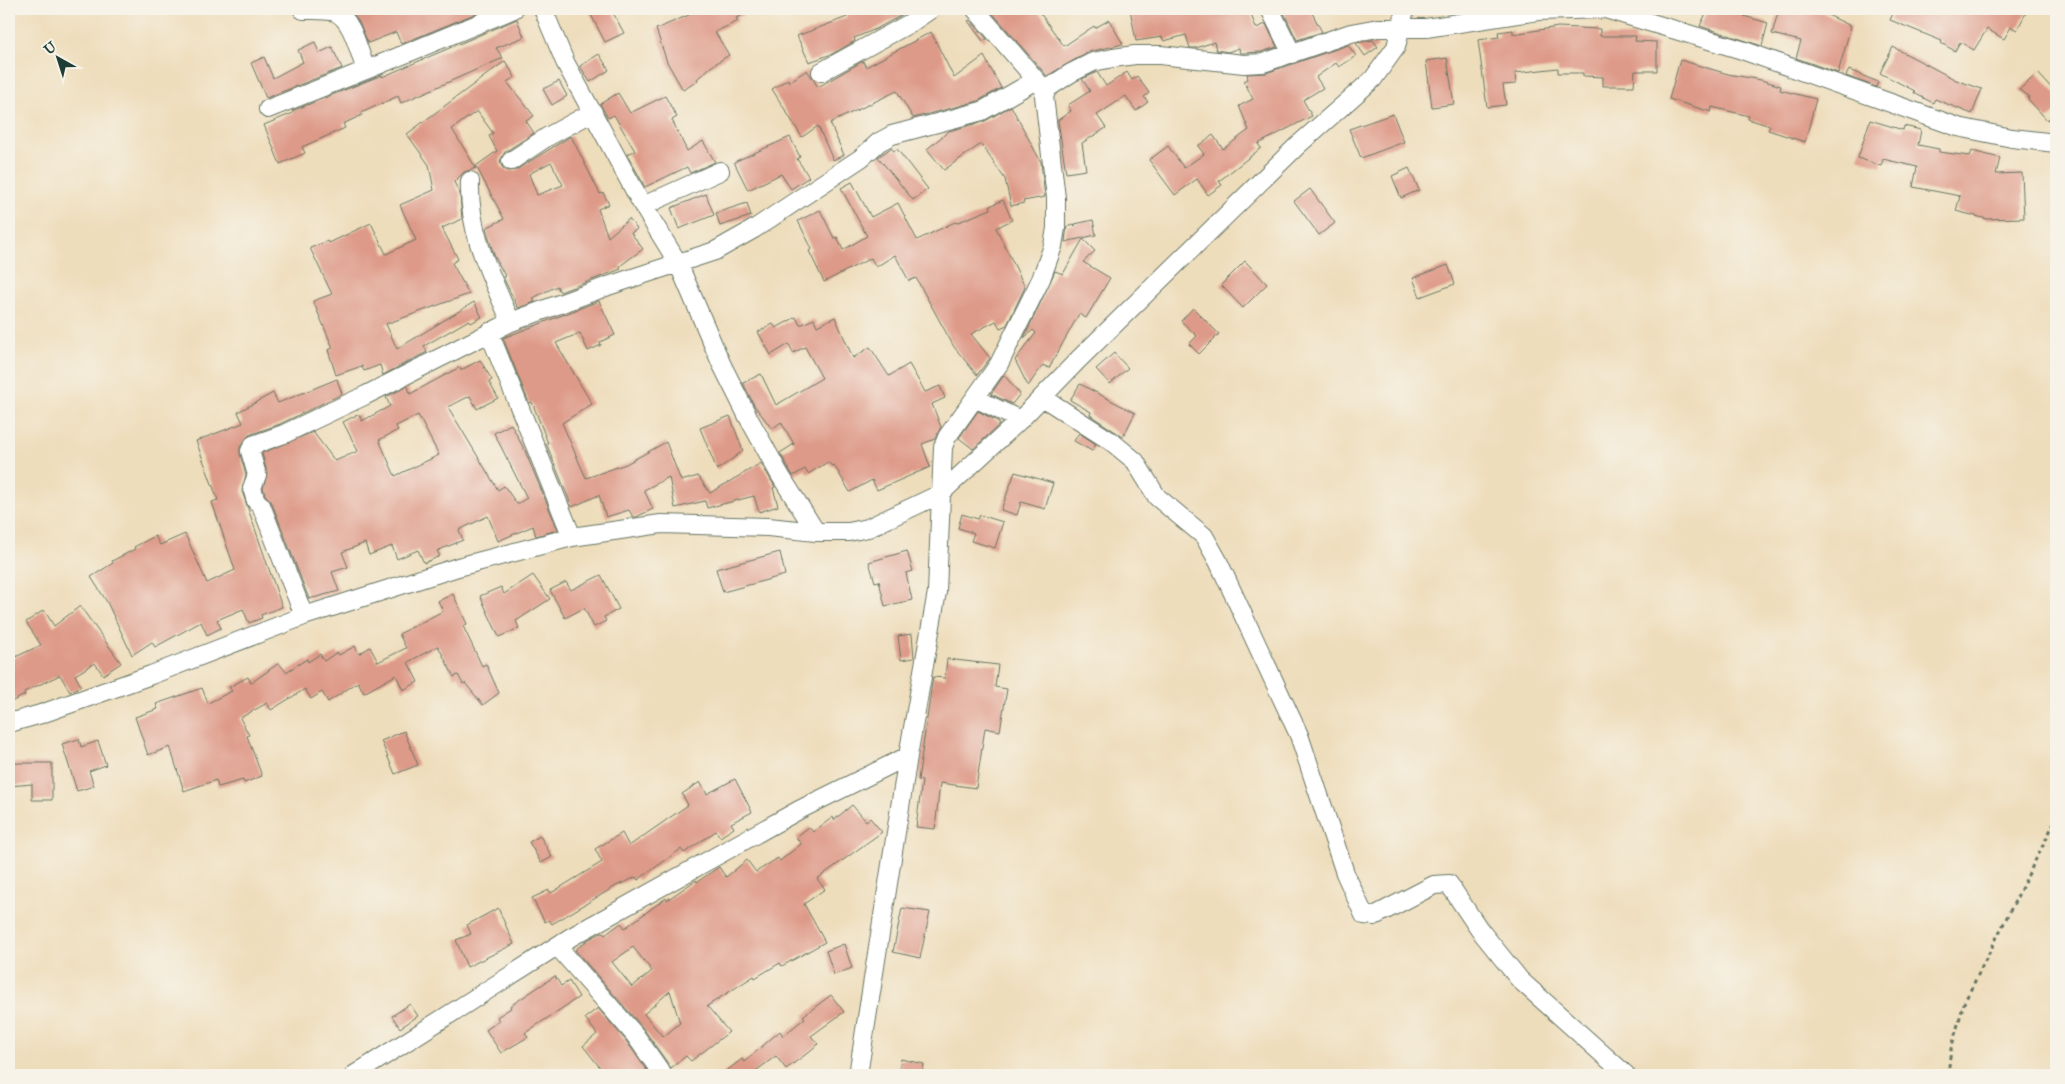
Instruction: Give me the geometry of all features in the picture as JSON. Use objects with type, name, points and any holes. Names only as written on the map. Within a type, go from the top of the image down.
[{"type":"street","points":[[268,109],[514,9]]},
{"type":"street","points":[[543,9],[565,62],[643,206],[678,263],[721,363],[748,417],[780,475],[816,532]]},
{"type":"street","points":[[821,72],[932,9]]},
{"type":"street","points":[[858,1075],[908,756],[937,592],[942,460],[947,437],[999,364],[1041,279],[1053,246],[1056,228],[1056,198],[1041,86],[975,9]]},
{"type":"street","points":[[1270,9],[1292,54]]},
{"type":"street","points":[[1404,9],[1413,28]]},
{"type":"street","points":[[304,616],[261,506],[256,501],[252,490],[257,475],[250,453],[251,447],[366,395],[511,322],[714,251],[754,229],[861,158],[879,142],[892,134],[982,110],[1059,80],[1093,62],[1135,55],[1160,55],[1244,64],[1263,63],[1351,33],[1413,28],[1538,11],[1605,9],[1742,50],[1958,127],[2012,138],[2056,143]]},
{"type":"street","points":[[303,10],[334,12],[343,17],[350,29],[366,70]]},
{"type":"street","points":[[9,723],[41,714],[151,675],[304,616],[458,568],[572,537],[661,524],[768,526],[816,532],[850,532],[868,528],[941,503],[1042,397],[1298,146],[1373,78],[1413,28]]},
{"type":"street","points":[[511,161],[547,137],[593,112]]},
{"type":"street","points":[[643,206],[720,171]]},
{"type":"street","points":[[470,180],[476,238],[511,322]]},
{"type":"street","points":[[489,332],[572,537]]},
{"type":"street","points":[[1042,397],[1112,442],[1135,461],[1157,497],[1204,536],[1218,561],[1299,735],[1345,873],[1364,915],[1374,916],[1434,885],[1449,884],[1479,929],[1520,980],[1626,1075]]},
{"type":"street","points":[[975,398],[1020,420]]},
{"type":"street","points":[[354,1075],[580,932],[799,810],[908,756]]},
{"type":"street","points":[[558,947],[635,1035],[663,1075]]},
{"type":"path","points":[[1948,1075],[1951,1049],[1964,1003],[2056,819]]},
{"type":"building","points":[[482,9],[482,11],[401,44],[396,32],[368,43],[360,24],[351,10]]},
{"type":"building","points":[[588,9],[611,9],[624,33],[605,42]]},
{"type":"building","points":[[703,9],[756,9],[736,18],[738,21],[715,32],[729,55],[712,66],[697,79],[698,81],[683,90],[667,62],[656,29]]},
{"type":"building","points":[[844,9],[908,9],[909,11],[876,29],[854,38],[855,41],[832,54],[809,62],[797,36],[847,17]]},
{"type":"building","points":[[989,9],[1037,9],[1064,46],[1094,26],[1095,28],[1109,20],[1123,44],[1088,52],[1047,76]]},
{"type":"building","points":[[1130,9],[1150,9],[1151,13],[1175,9],[1176,13],[1189,9],[1198,9],[1200,15],[1220,9],[1222,13],[1232,9],[1249,9],[1256,28],[1266,24],[1277,47],[1261,52],[1240,53],[1239,48],[1228,52],[1216,50],[1214,42],[1190,48],[1186,35],[1164,41],[1162,37],[1136,41]]},
{"type":"building","points":[[1288,9],[1310,9],[1322,32],[1297,40],[1283,11]]},
{"type":"building","points":[[1708,9],[1747,9],[1744,16],[1768,23],[1762,46],[1700,26]]},
{"type":"building","points":[[1779,9],[1815,9],[1851,26],[1838,73],[1796,58],[1801,41],[1772,34]]},
{"type":"building","points":[[1895,9],[2028,9],[2017,30],[2011,27],[2004,39],[1987,29],[1974,50],[1960,42],[1955,51],[1941,43],[1942,41],[1890,20]]},
{"type":"building","points":[[517,19],[524,37],[496,48],[503,58],[401,103],[398,96],[361,113],[362,115],[343,124],[345,128],[302,147],[305,153],[280,164],[264,125],[293,113],[292,111],[382,75],[382,77]]},
{"type":"building","points":[[970,20],[987,39],[983,41],[968,21]]},
{"type":"building","points":[[1558,27],[1600,29],[1600,36],[1636,36],[1635,41],[1657,42],[1657,71],[1635,71],[1634,86],[1603,86],[1603,77],[1583,76],[1583,73],[1558,73],[1558,68],[1515,73],[1516,84],[1503,85],[1506,105],[1487,107],[1478,40],[1499,37],[1498,32],[1513,30],[1513,34]]},
{"type":"building","points":[[931,32],[954,78],[984,56],[1001,88],[978,101],[913,118],[897,91],[830,123],[844,155],[833,160],[818,126],[802,137],[772,89],[788,79],[789,82],[807,70],[818,87],[863,61],[866,67]]},
{"type":"building","points":[[1373,40],[1378,47],[1365,56],[1356,43]]},
{"type":"building","points":[[315,42],[319,53],[332,47],[342,68],[266,98],[251,63],[264,57],[273,78],[303,62],[298,50]]},
{"type":"building","points":[[1348,45],[1356,56],[1339,67],[1336,63],[1316,77],[1323,88],[1303,100],[1312,116],[1258,144],[1261,148],[1219,181],[1222,185],[1208,195],[1197,179],[1175,195],[1149,160],[1168,146],[1184,168],[1204,154],[1198,146],[1213,135],[1223,149],[1249,130],[1239,106],[1253,99],[1244,81],[1248,79],[1247,74],[1266,73]]},
{"type":"building","points":[[1893,47],[1956,80],[1982,89],[1972,114],[1935,99],[1933,103],[1914,93],[1915,91],[1880,73]]},
{"type":"building","points":[[599,54],[609,70],[590,82],[580,66]]},
{"type":"building","points":[[1447,58],[1454,104],[1432,107],[1426,61]]},
{"type":"building","points":[[1680,60],[1728,74],[1761,80],[1781,86],[1780,90],[1816,99],[1805,142],[1768,130],[1770,126],[1748,119],[1749,116],[1712,107],[1711,112],[1669,99]]},
{"type":"building","points":[[505,61],[515,77],[507,82],[534,116],[526,121],[534,133],[505,152],[500,161],[502,167],[507,171],[516,170],[571,136],[600,194],[603,193],[609,204],[598,209],[608,237],[629,219],[637,229],[631,233],[643,249],[620,266],[621,269],[560,292],[557,286],[533,298],[535,302],[518,308],[494,255],[486,228],[504,219],[476,166],[497,151],[489,136],[493,133],[477,111],[452,129],[476,168],[464,172],[454,182],[460,194],[462,219],[442,228],[458,259],[452,263],[469,294],[386,324],[397,349],[474,302],[482,317],[471,323],[469,320],[424,346],[427,352],[383,375],[380,365],[364,371],[362,366],[336,375],[328,350],[333,348],[313,301],[332,294],[310,248],[328,241],[329,243],[371,223],[386,254],[416,240],[400,205],[434,190],[429,165],[407,134]],"holes":[[[551,162],[563,185],[537,195],[529,174]]]},
{"type":"building","points":[[1849,70],[1878,82],[1876,87],[1846,76]]},
{"type":"building","points":[[1097,72],[1106,86],[1127,72],[1132,80],[1137,76],[1149,93],[1144,97],[1148,102],[1136,111],[1126,96],[1097,115],[1106,128],[1082,143],[1086,170],[1066,173],[1058,120],[1071,111],[1068,105],[1090,91],[1082,79]]},
{"type":"building","points":[[2038,73],[2056,93],[2056,112],[2047,120],[2028,99],[2029,96],[2019,90]]},
{"type":"building","points":[[559,81],[567,96],[552,105],[543,89]]},
{"type":"building","points":[[618,93],[630,113],[665,96],[677,117],[672,120],[687,151],[703,141],[715,162],[690,173],[687,167],[645,187],[627,154],[635,151],[614,115],[608,118],[600,104]]},
{"type":"building","points":[[1011,106],[1041,162],[1045,197],[1023,201],[1024,203],[1011,206],[1005,179],[981,144],[944,170],[927,149],[949,131],[985,121]]},
{"type":"building","points":[[1393,114],[1404,142],[1361,158],[1349,129]]},
{"type":"building","points":[[1870,120],[1903,130],[1904,126],[1921,130],[1918,145],[1939,149],[1939,152],[1970,156],[1972,151],[2000,158],[1996,174],[2022,173],[2024,218],[1987,219],[1956,211],[1960,196],[1913,187],[1917,167],[1883,159],[1881,166],[1858,158]]},
{"type":"building","points":[[790,137],[800,157],[797,159],[809,177],[791,189],[781,174],[748,190],[734,162]]},
{"type":"building","points":[[891,148],[894,151],[897,149],[928,189],[913,200],[878,157]]},
{"type":"building","points":[[1409,168],[1419,190],[1401,198],[1392,176]]},
{"type":"building","points":[[852,182],[871,217],[898,203],[917,240],[955,222],[991,209],[990,206],[1003,200],[1012,220],[996,228],[1025,287],[1007,325],[1000,328],[996,321],[971,334],[990,358],[977,375],[954,347],[916,278],[909,281],[895,255],[876,267],[871,258],[824,282],[809,251],[812,249],[798,221],[820,210],[834,238],[837,237],[843,250],[867,236],[841,188]]},
{"type":"building","points":[[1310,189],[1335,223],[1319,235],[1294,201]]},
{"type":"building","points":[[706,194],[714,215],[679,229],[671,208]]},
{"type":"building","points":[[747,203],[751,216],[720,226],[716,213]]},
{"type":"building","points":[[1093,220],[1096,235],[1065,242],[1067,226],[1074,224],[1075,226],[1075,224]]},
{"type":"building","points":[[1083,239],[1095,251],[1083,262],[1110,278],[1086,318],[1079,314],[1049,368],[1043,365],[1028,386],[1015,360],[1036,333],[1033,330],[1024,338],[1055,271],[1063,274]]},
{"type":"building","points":[[1245,261],[1267,284],[1243,308],[1221,285]]},
{"type":"building","points":[[1448,265],[1455,284],[1420,297],[1413,278]]},
{"type":"building","points":[[599,301],[615,335],[600,342],[601,345],[588,351],[580,333],[556,343],[592,404],[562,423],[586,478],[626,464],[666,442],[681,481],[698,476],[710,493],[761,463],[775,487],[773,488],[778,506],[759,512],[754,496],[707,508],[705,501],[675,508],[669,477],[644,490],[653,509],[636,517],[633,517],[629,510],[606,517],[599,495],[572,507],[546,443],[548,443],[532,402],[529,403],[503,338]]},
{"type":"building","points":[[1193,308],[1219,334],[1199,354],[1189,344],[1197,336],[1181,321]]},
{"type":"building","points":[[796,317],[800,325],[814,319],[817,326],[835,317],[853,358],[870,347],[889,376],[909,364],[925,392],[940,386],[945,398],[932,404],[941,427],[935,439],[922,444],[930,467],[877,490],[872,480],[850,492],[834,465],[832,466],[828,462],[808,474],[805,469],[793,476],[780,453],[794,444],[781,422],[772,429],[754,405],[743,383],[761,374],[776,405],[822,378],[805,347],[793,353],[789,344],[771,355],[758,332],[773,324],[776,328]]},
{"type":"building","points":[[1114,353],[1128,368],[1110,384],[1096,369]]},
{"type":"building","points":[[480,360],[492,380],[489,382],[498,398],[477,409],[470,396],[448,407],[498,490],[504,486],[517,504],[527,498],[494,433],[511,424],[525,451],[558,530],[536,536],[533,526],[498,541],[488,516],[459,530],[463,540],[437,551],[440,556],[424,563],[418,550],[397,559],[392,546],[369,555],[365,543],[342,552],[348,567],[332,572],[339,591],[309,599],[271,501],[265,495],[263,488],[267,473],[262,453],[313,432],[335,461],[358,451],[343,422],[359,414],[362,421],[390,406],[386,397],[408,386],[410,394],[460,367],[461,370]],"holes":[[[418,415],[439,455],[395,476],[379,440],[398,430],[396,426]]]},
{"type":"building","points":[[1004,375],[1020,394],[1012,404],[991,394]]},
{"type":"building","points":[[337,379],[342,394],[280,424],[249,435],[240,447],[246,475],[242,491],[282,607],[261,615],[262,618],[249,623],[243,609],[217,620],[221,628],[207,635],[201,622],[155,647],[152,642],[132,655],[107,602],[91,577],[113,563],[112,561],[155,536],[160,545],[185,534],[207,583],[235,570],[212,502],[218,500],[196,441],[243,423],[238,412],[273,393],[278,403]]},
{"type":"building","points":[[1080,384],[1135,413],[1123,437],[1090,415],[1091,412],[1070,400]]},
{"type":"building","points":[[978,411],[999,422],[999,425],[973,449],[959,438]]},
{"type":"building","points":[[730,416],[743,451],[717,470],[700,428]]},
{"type":"building","points":[[1079,433],[1096,444],[1092,451],[1074,441]]},
{"type":"building","points":[[1015,472],[1053,483],[1045,509],[1021,502],[1017,515],[1001,510]]},
{"type":"building","points":[[962,514],[978,519],[980,515],[1003,522],[995,548],[971,541],[974,533],[958,528]]},
{"type":"building","points":[[907,551],[913,571],[906,573],[912,600],[885,606],[879,581],[875,582],[869,562]]},
{"type":"building","points":[[780,552],[785,575],[723,592],[716,569]]},
{"type":"building","points":[[533,575],[550,599],[516,621],[519,628],[499,637],[480,596],[501,587],[504,594]]},
{"type":"building","points":[[601,575],[619,609],[604,617],[606,621],[594,627],[584,608],[565,618],[550,590],[566,582],[571,590]]},
{"type":"building","points":[[453,594],[467,624],[463,626],[482,666],[486,664],[499,693],[483,705],[465,683],[463,684],[458,675],[454,677],[438,646],[408,662],[418,682],[403,690],[396,675],[364,693],[358,682],[328,702],[322,692],[311,699],[305,689],[271,710],[267,703],[240,718],[249,735],[247,736],[262,776],[244,783],[243,780],[218,787],[216,780],[184,791],[170,747],[148,755],[135,717],[158,709],[156,704],[202,688],[208,703],[232,691],[229,687],[248,677],[251,683],[279,663],[286,672],[307,659],[308,662],[320,654],[324,661],[337,652],[339,655],[355,646],[359,654],[370,647],[378,662],[406,648],[399,634],[443,611],[438,601]]},
{"type":"building","points":[[80,606],[121,663],[103,675],[95,663],[75,675],[81,686],[70,692],[60,675],[24,692],[25,695],[9,703],[9,660],[41,645],[26,622],[44,610],[54,626]]},
{"type":"building","points":[[912,634],[914,658],[901,660],[898,636]]},
{"type":"building","points":[[947,659],[998,665],[995,687],[1007,689],[1000,731],[985,728],[976,788],[940,783],[935,829],[916,827],[922,781],[918,780],[933,677],[945,678]]},
{"type":"building","points":[[404,731],[418,765],[395,774],[381,741]]},
{"type":"building","points":[[79,739],[81,747],[98,741],[106,765],[89,771],[94,786],[77,791],[62,744]]},
{"type":"building","points":[[52,763],[52,800],[32,800],[32,784],[9,786],[9,764]]},
{"type":"building","points":[[735,779],[752,812],[731,823],[734,828],[720,837],[716,831],[684,853],[681,849],[638,880],[636,877],[616,886],[552,924],[549,920],[545,922],[532,898],[549,890],[551,893],[602,862],[595,849],[622,833],[629,846],[688,805],[682,794],[700,782],[707,794]]},
{"type":"building","points":[[852,805],[866,821],[870,818],[882,832],[817,879],[825,889],[804,904],[825,942],[782,966],[780,963],[755,978],[754,976],[707,1006],[729,1032],[691,1061],[686,1056],[671,1068],[643,1028],[575,950],[589,939],[603,932],[605,935],[621,923],[625,928],[666,898],[667,900],[719,867],[726,877],[747,860],[756,872],[778,858],[780,861],[801,844],[796,837],[809,827],[813,832],[833,817],[834,820]],"holes":[[[633,947],[652,971],[632,987],[612,962]],[[670,991],[680,1023],[663,1037],[644,1014]]]},
{"type":"building","points":[[540,836],[552,857],[541,863],[529,842]]},
{"type":"building","points":[[498,908],[514,944],[467,967],[456,940],[471,934],[467,925]]},
{"type":"building","points":[[902,908],[930,912],[920,958],[893,952]]},
{"type":"building","points":[[844,944],[852,968],[834,975],[826,951]]},
{"type":"building","points":[[555,976],[561,986],[569,981],[579,997],[525,1033],[528,1037],[501,1053],[486,1030],[499,1021],[497,1017],[511,1008],[510,1006]]},
{"type":"building","points":[[831,995],[844,1012],[811,1036],[818,1044],[786,1069],[776,1056],[753,1073],[755,1075],[721,1075],[742,1059],[744,1062],[780,1031],[783,1036],[805,1018],[803,1016]]},
{"type":"building","points":[[410,1004],[418,1016],[400,1028],[392,1016]]},
{"type":"building","points":[[598,1008],[627,1042],[650,1075],[606,1075],[583,1046],[597,1034],[585,1018]]},
{"type":"building","points":[[901,1059],[924,1064],[922,1075],[898,1075]]}]
